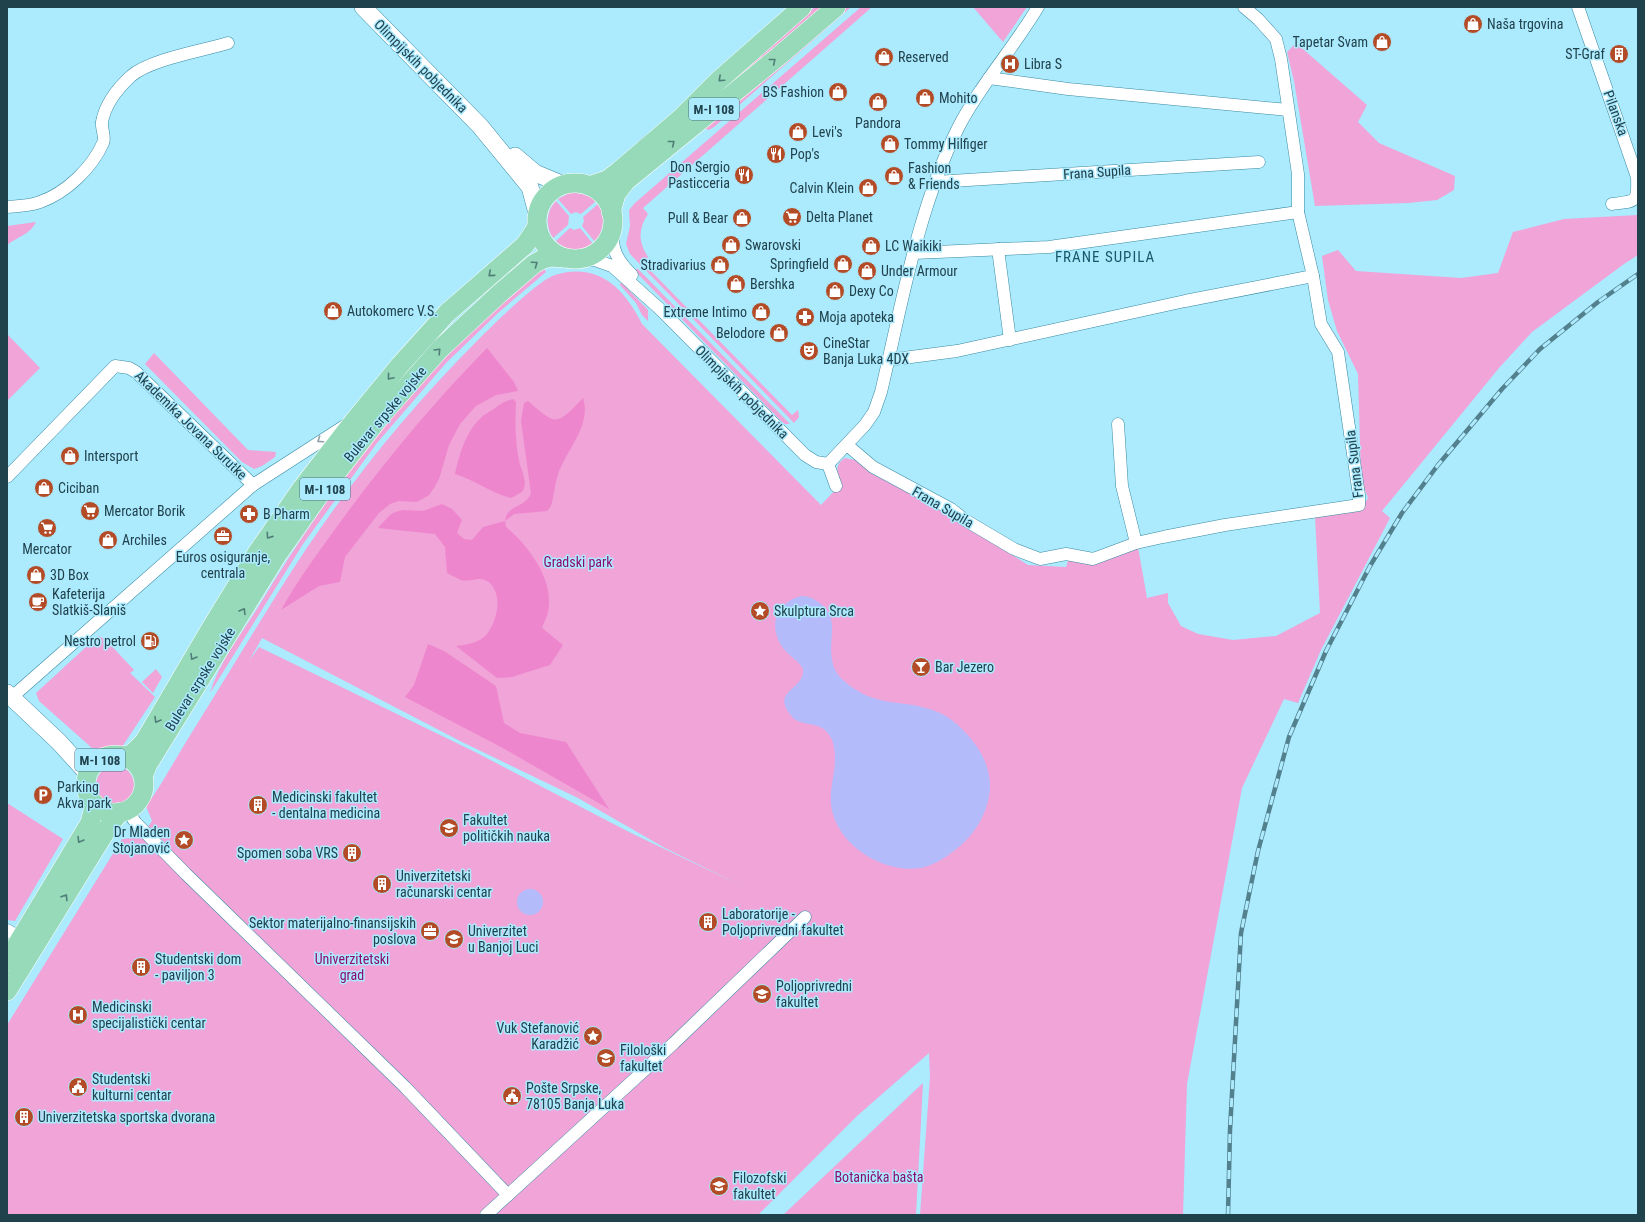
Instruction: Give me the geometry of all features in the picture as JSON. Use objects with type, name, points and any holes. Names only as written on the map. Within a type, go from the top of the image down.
[{"type":"main road","name":"M-I 108","points":[[564,185],[577,184],[589,186],[607,180],[681,118],[718,81],[802,7]]},
{"type":"main road","name":"Bulevar srpske vojske","points":[[143,776],[148,764],[278,555],[320,494],[379,418],[440,349],[499,294],[534,264],[551,257],[569,258],[593,255],[600,249],[606,243],[612,220],[616,194],[626,181],[779,56],[836,7]]},
{"type":"main road","name":"Bulevar srpske vojske","points":[[124,756],[132,754],[144,742],[202,641],[257,553],[302,488],[354,420],[400,365],[447,313],[525,245],[537,220],[543,200],[549,193],[564,185]]},
{"type":"main road","points":[[589,186],[603,196],[612,220]]},
{"type":"main road","points":[[537,220],[546,246],[556,254],[569,258]]},
{"type":"main road","name":"M-I 108","points":[[7,962],[21,938],[90,823],[95,804],[87,790],[91,770],[108,756],[124,756],[136,764],[143,776],[144,783],[141,797],[109,826],[21,938],[7,991]]},
{"type":"main road","points":[[95,804],[107,811],[126,810]]},
{"type":"street","name":"Olimpijskih pobjednika","points":[[362,7],[480,126],[535,173],[564,185]]},
{"type":"street","points":[[836,486],[828,464],[866,425],[874,412],[888,360],[918,231],[935,182],[959,126],[989,78],[1038,7]]},
{"type":"street","name":"Frana Supila","points":[[848,445],[873,467],[951,509],[965,520],[1027,555],[1040,559],[1066,554],[1093,559],[1136,543],[1225,525],[1359,505],[1359,495],[1338,352],[1321,324],[1298,212],[1298,174],[1281,59],[1276,39],[1244,7]]},
{"type":"street","name":"Pilanska","points":[[1578,7],[1637,177],[1637,194],[1634,199],[1629,203],[1612,204]]},
{"type":"street","points":[[7,207],[40,202],[62,190],[80,175],[92,162],[104,141],[102,123],[110,102],[134,74],[158,62],[228,43]]},
{"type":"street","points":[[989,78],[1068,89],[1288,110]]},
{"type":"street","name":"Olimpijskih pobjednika","points":[[480,126],[530,187],[537,220]]},
{"type":"street","name":"Frana Supila","points":[[935,182],[1259,162]]},
{"type":"street","points":[[914,253],[1049,247],[1298,212]]},
{"type":"street","name":"Olimpijskih pobjednika","points":[[612,220],[612,244],[616,255],[661,310]]},
{"type":"street","points":[[998,249],[1010,340]]},
{"type":"street","name":"Olimpijskih pobjednika","points":[[569,258],[595,260],[612,266],[661,310],[805,455],[816,462],[828,464]]},
{"type":"street","points":[[888,360],[957,351],[1185,301],[1312,276]]},
{"type":"street","name":"Akademika Jovana Surutke","points":[[7,477],[116,366],[129,368],[136,372],[253,485]]},
{"type":"street","points":[[91,770],[9,695],[253,485],[342,426],[354,420]]},
{"type":"street","points":[[1118,424],[1122,486],[1136,543]]},
{"type":"street","points":[[126,810],[136,823],[186,874],[399,1081],[508,1195]]},
{"type":"street","points":[[486,1215],[674,1043],[805,917]]},
{"type":"green space","points":[[815,7],[823,7],[754,70],[712,97]]},
{"type":"green space","points":[[845,7],[851,7],[714,127],[709,130],[703,128]]},
{"type":"green space","points":[[861,7],[872,7],[643,208],[648,214],[642,225],[640,236],[642,246],[648,257],[643,263],[792,415],[798,410],[799,417],[794,423],[630,254],[626,244],[630,226],[629,210],[635,203]]},
{"type":"green space","points":[[973,7],[1027,7],[1003,42]]},
{"type":"green space","points":[[1296,43],[1367,105],[1358,122],[1379,143],[1455,176],[1454,190],[1437,200],[1408,203],[1315,206],[1294,81],[1287,52]]},
{"type":"green space","points":[[571,192],[587,195],[596,201],[581,214],[576,212],[571,214],[558,199]]},
{"type":"green space","points":[[556,201],[569,216],[568,225],[553,238],[550,233],[548,219],[550,209]]},
{"type":"green space","points":[[598,204],[601,209],[603,223],[595,242],[582,226],[584,221],[583,217]]},
{"type":"green space","points":[[1638,215],[1638,255],[1532,332],[1499,368],[1382,511],[1390,518],[1321,650],[1298,703],[1284,699],[1242,788],[1187,1084],[1183,1215],[920,1215],[930,1077],[929,1053],[857,1116],[758,1215],[7,1215],[7,1025],[122,839],[141,837],[152,821],[146,806],[279,591],[346,492],[396,429],[449,370],[493,325],[526,295],[547,279],[555,275],[570,272],[584,272],[597,275],[618,289],[627,299],[642,324],[821,505],[841,484],[837,470],[839,463],[845,458],[855,460],[874,475],[926,500],[1028,565],[1066,567],[1069,558],[1138,547],[1147,598],[1168,593],[1168,603],[1181,626],[1198,634],[1233,640],[1276,636],[1320,613],[1315,516],[1360,511],[1368,498],[1361,480],[1358,374],[1337,331],[1328,300],[1322,256],[1338,250],[1356,271],[1461,278],[1498,273],[1513,232],[1564,219]],"holes":[[[262,638],[462,742],[578,798],[665,848],[742,886],[631,833],[473,751],[259,647],[249,661]]]},
{"type":"green space","points":[[36,222],[31,230],[7,245],[7,226]]},
{"type":"green space","points":[[570,228],[574,230],[580,228],[593,244],[588,247],[574,250],[560,245],[556,241]]},
{"type":"green space","points":[[544,268],[546,272],[499,312],[446,363],[377,443],[303,544],[210,693],[230,650],[286,562],[317,515],[385,425],[460,342],[501,304]]},
{"type":"green space","points":[[638,269],[790,424],[785,424],[780,420],[635,271]]},
{"type":"green space","points":[[621,282],[648,310],[648,321],[642,315],[636,303],[620,285]]},
{"type":"green space","points":[[7,334],[40,368],[7,401]]},
{"type":"green space","points":[[154,353],[248,450],[276,452],[275,457],[262,466],[254,469],[242,462],[145,364]]},
{"type":"green space","points":[[98,636],[105,639],[134,670],[130,673],[155,697],[120,750],[92,748],[39,701],[36,693]]},
{"type":"green space","points":[[156,669],[162,677],[153,693],[142,682]]},
{"type":"green space","points":[[111,766],[119,766],[129,771],[133,778],[133,792],[129,799],[119,804],[111,804],[101,799],[99,796],[96,789],[96,781],[101,771],[104,769]]},
{"type":"green space","points":[[7,803],[63,839],[15,921],[7,920]]},
{"type":"green space","name":"Botanička bašta","points":[[923,1083],[916,1215],[783,1215]]},
{"type":"shaded area","points":[[487,348],[514,382],[518,391],[496,395],[476,406],[460,424],[449,445],[439,479],[429,495],[417,502],[399,501],[390,504],[379,513],[345,557],[340,582],[319,586],[281,610],[313,561],[369,484],[426,414]]},
{"type":"shaded area","points":[[583,398],[585,407],[582,425],[579,434],[559,471],[551,506],[547,511],[514,514],[505,521],[509,512],[525,502],[531,493],[521,421],[524,403],[528,401],[551,419],[557,419],[568,414]]},
{"type":"shaded area","points":[[513,399],[516,402],[517,450],[524,475],[525,485],[522,492],[511,498],[455,474],[467,436],[476,423],[484,415],[501,404]]},
{"type":"shaded area","points":[[442,504],[452,509],[462,520],[457,533],[464,539],[472,540],[483,527],[505,521],[506,527],[522,542],[542,572],[549,593],[549,607],[542,628],[563,645],[550,665],[512,677],[497,678],[456,646],[480,640],[491,628],[496,615],[497,602],[494,589],[490,583],[483,579],[464,581],[447,573],[445,547],[435,534],[378,528],[390,515],[395,512],[403,510],[423,511]]},
{"type":"shaded area","points":[[428,644],[444,651],[496,686],[504,723],[520,733],[566,742],[609,809],[501,747],[405,697],[414,685]]},
{"type":"water","points":[[801,596],[814,599],[827,610],[832,623],[831,652],[833,665],[839,676],[844,681],[867,696],[889,702],[923,707],[947,717],[962,729],[975,744],[986,764],[990,780],[988,803],[977,827],[960,846],[942,859],[927,867],[906,869],[877,861],[864,854],[852,844],[842,833],[835,819],[831,805],[831,789],[835,764],[832,740],[820,727],[794,719],[784,702],[789,691],[799,682],[803,669],[799,663],[783,648],[778,640],[775,624],[780,610],[785,604],[792,599]]},
{"type":"water","points":[[530,889],[539,893],[543,902],[539,911],[530,915],[521,911],[517,902],[521,893]]},
{"type":"tunnel","points":[[642,138],[665,165]]},
{"type":"railway","points":[[1228,1215],[1230,1130],[1241,933],[1258,851],[1289,737],[1326,651],[1370,566],[1402,513],[1438,465],[1502,389],[1540,349],[1598,302],[1638,274]]},
{"type":"place","name":"Naša trgovina","points":[[1473,24]]},
{"type":"place","name":"Tapetar Svam","points":[[1382,42]]},
{"type":"place","name":"ST-Graf","points":[[1619,54]]},
{"type":"place","name":"Reserved","points":[[884,57]]},
{"type":"place","name":"Libra S","points":[[1010,64]]},
{"type":"place","name":"BS Fashion","points":[[838,92]]},
{"type":"place","name":"Mohito","points":[[925,98]]},
{"type":"place","name":"Pandora","points":[[878,102]]},
{"type":"place","name":"Levi's","points":[[798,132]]},
{"type":"place","name":"Tommy Hilfiger","points":[[890,144]]},
{"type":"place","name":"Pop's","points":[[776,154]]},
{"type":"place","name":"Don Sergio Pasticceria","points":[[744,175]]},
{"type":"place","name":"Fashion & Friends","points":[[894,176]]},
{"type":"place","name":"Calvin Klein","points":[[868,188]]},
{"type":"place","name":"Delta Planet","points":[[792,217]]},
{"type":"place","name":"Pull & Bear","points":[[742,218]]},
{"type":"place","name":"Swarovski","points":[[731,245]]},
{"type":"place","name":"LC Waikiki","points":[[871,246]]},
{"type":"place","name":"Springfield","points":[[843,264]]},
{"type":"place","name":"Stradivarius","points":[[720,265]]},
{"type":"place","name":"Under Armour","points":[[867,271]]},
{"type":"place","name":"Bershka","points":[[736,284]]},
{"type":"place","name":"Dexy Co","points":[[835,291]]},
{"type":"place","name":"Autokomerc V.S.","points":[[333,311]]},
{"type":"place","name":"Extreme Intimo","points":[[761,312]]},
{"type":"place","name":"Moja apoteka","points":[[805,317]]},
{"type":"place","name":"Belodore","points":[[779,333]]},
{"type":"place","name":"CineStar Banja Luka 4DX","points":[[809,351]]},
{"type":"place","name":"Intersport","points":[[70,456]]},
{"type":"place","name":"Ciciban","points":[[44,488]]},
{"type":"place","name":"Mercator Borik","points":[[90,511]]},
{"type":"place","name":"B Pharm","points":[[249,514]]},
{"type":"place","name":"Mercator","points":[[47,528]]},
{"type":"place","name":"Euros osiguranje, centrala","points":[[223,536]]},
{"type":"place","name":"Archiles","points":[[108,540]]},
{"type":"place","name":"3D Box","points":[[36,575]]},
{"type":"place","name":"Kafeterija Slatkiš-Slaniš","points":[[38,602]]},
{"type":"place","name":"Skulptura Srca","points":[[760,611]]},
{"type":"place","name":"Nestro petrol","points":[[150,641]]},
{"type":"place","name":"Bar Jezero","points":[[921,667]]},
{"type":"place","name":"Parking Akva park","points":[[43,795]]},
{"type":"place","name":"Medicinski fakultet - dentalna medicina","points":[[258,805]]},
{"type":"place","name":"Fakultet političkih nauka","points":[[449,828]]},
{"type":"place","name":"Dr Mladen Stojanović","points":[[184,840]]},
{"type":"place","name":"Spomen soba VRS","points":[[352,853]]},
{"type":"place","name":"Univerzitetski računarski centar","points":[[382,884]]},
{"type":"place","name":"Laboratorije - Poljoprivredni fakultet","points":[[708,922]]},
{"type":"place","name":"Sektor materijalno-finansijskih poslova","points":[[430,931]]},
{"type":"place","name":"Univerzitet u Banjoj Luci","points":[[454,939]]},
{"type":"place","name":"Studentski dom - paviljon 3","points":[[141,967]]},
{"type":"place","name":"Poljoprivredni fakultet","points":[[762,994]]},
{"type":"place","name":"Medicinski specijalistički centar","points":[[78,1015]]},
{"type":"place","name":"Vuk Stefanović Karadžić","points":[[593,1036]]},
{"type":"place","name":"Filološki fakultet","points":[[606,1058]]},
{"type":"place","name":"Studentski kulturni centar","points":[[78,1087]]},
{"type":"place","name":"Pošte Srpske, 78105 Banja Luka","points":[[512,1096]]},
{"type":"place","name":"Univerzitetska sportska dvorana","points":[[24,1117]]},
{"type":"place","name":"Filozofski fakultet","points":[[719,1186]]},
{"type":"district","name":"FRANE SUPILA","points":[[1105,257]]},
{"type":"park label","name":"Gradski park","points":[[578,562]]},
{"type":"park label","name":"Univerzitetski grad","points":[[352,968]]}]
